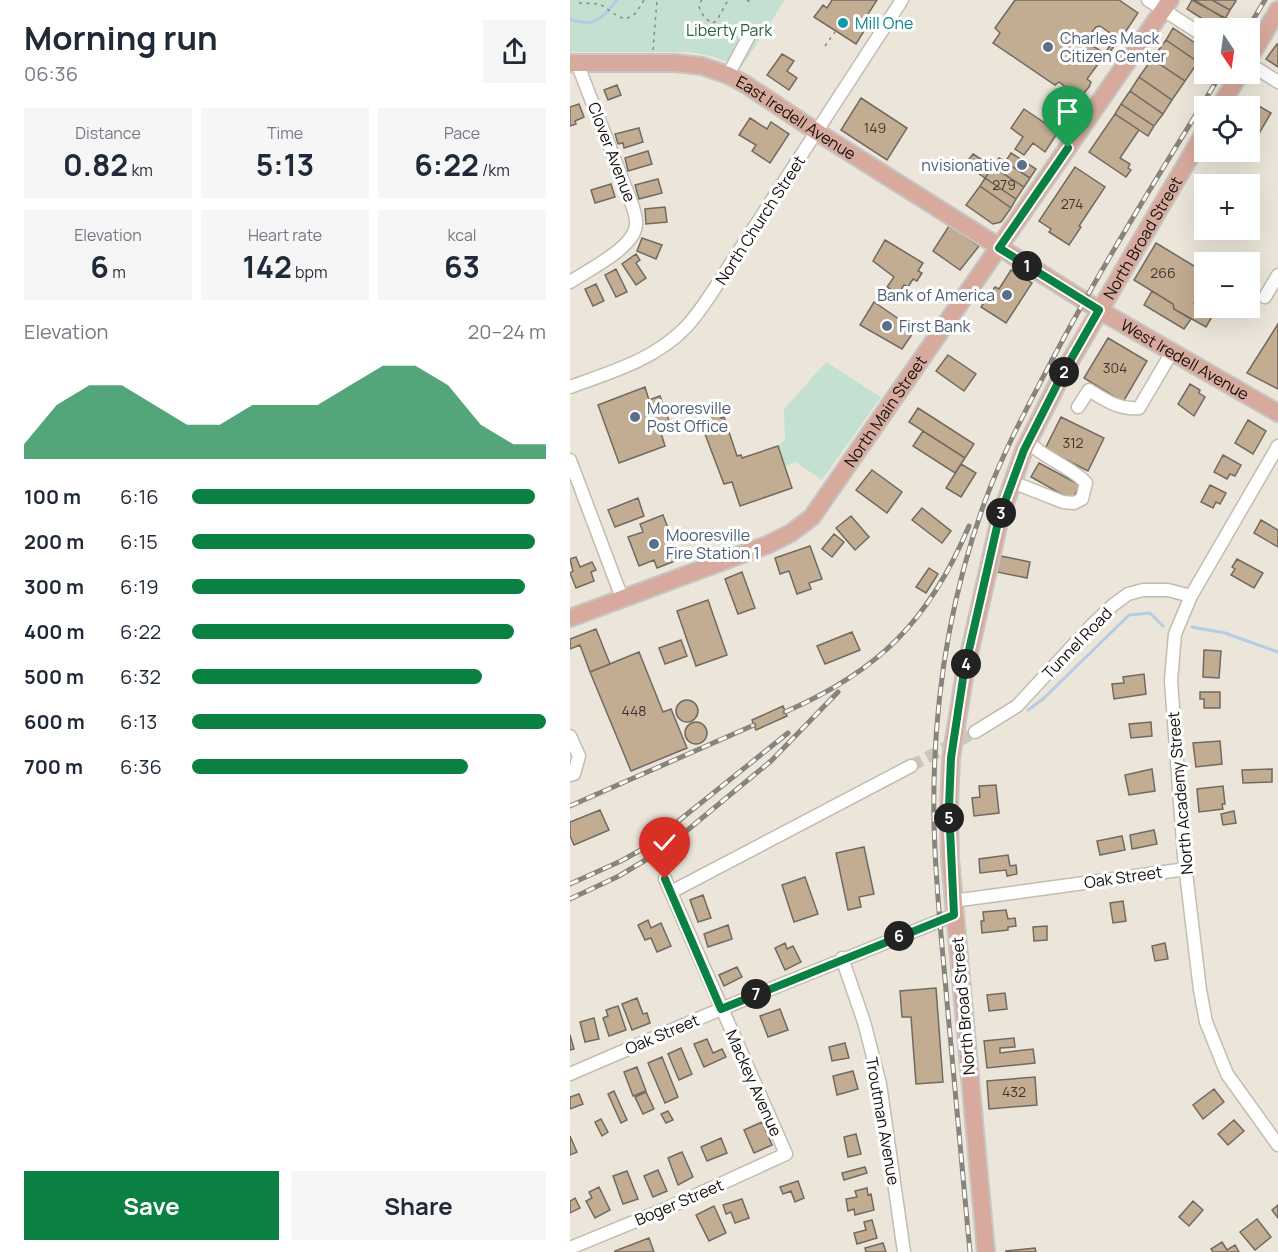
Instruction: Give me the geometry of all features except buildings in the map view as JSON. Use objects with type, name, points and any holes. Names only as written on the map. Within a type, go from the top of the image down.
[{"type":"main road","name":"North Main Street","points":[[570,618],[767,545],[791,533],[812,517],[1167,5]]},
{"type":"main road","points":[[1260,40],[1278,10]]},
{"type":"main road","name":"East Iredell Avenue","points":[[574,63],[675,63],[702,66],[728,75],[999,248]]},
{"type":"main road","name":"North Broad Street","points":[[986,1252],[953,908],[949,807],[951,758],[964,672],[999,518],[1028,442],[1062,375],[1194,150]]},
{"type":"main road","name":"West Iredell Avenue","points":[[999,248],[1099,310],[1278,413]]},
{"type":"street","name":"North Church Street","points":[[570,387],[651,356],[685,329],[713,291],[902,0]]},
{"type":"street","points":[[1148,0],[1167,5],[1194,28]]},
{"type":"street","points":[[728,75],[750,34]]},
{"type":"street","name":"Clover Avenue","points":[[570,282],[623,247],[632,238],[636,225],[633,207],[574,63]]},
{"type":"street","points":[[1260,70],[1278,82]]},
{"type":"street","points":[[1265,297],[1278,275]]},
{"type":"street","points":[[1078,407],[1089,390],[1109,403],[1126,409],[1139,408],[1172,352]]},
{"type":"street","points":[[1012,482],[1063,502],[1074,503],[1082,499],[1085,492],[1086,483],[1080,477],[1043,456],[1028,442]]},
{"type":"street","name":"North Academy Street","points":[[1278,446],[1191,596],[1175,634],[1171,661],[1172,701],[1186,869],[1200,990],[1206,1022],[1227,1074],[1278,1145]]},
{"type":"street","points":[[570,460],[622,598]]},
{"type":"street","name":"Tunnel Road","points":[[975,732],[1017,706],[1092,625],[1128,594],[1143,590],[1168,590],[1191,596]]},
{"type":"street","points":[[570,736],[579,756],[574,774],[570,775]]},
{"type":"street","points":[[671,892],[911,766]]},
{"type":"street","name":"Oak Street","points":[[570,1074],[953,908],[1186,869]]},
{"type":"street","name":"Mackey Avenue","points":[[665,879],[786,1154]]},
{"type":"street","name":"Troutman Avenue","points":[[842,958],[864,1022],[880,1084],[904,1252]]},
{"type":"street","name":"Boger Street","points":[[570,1248],[670,1207],[786,1154]]},
{"type":"path","points":[[579,3],[603,5],[622,19],[636,13],[644,0]]},
{"type":"path","points":[[652,54],[657,0]]},
{"type":"path","points":[[702,0],[699,4],[700,9],[711,23],[717,20],[728,0]]},
{"type":"path","points":[[747,0],[752,3]]},
{"type":"path","points":[[825,46],[835,33]]},
{"type":"green space","name":"Liberty Park","points":[[570,0],[785,0],[741,68],[715,57],[689,52],[570,52]]},
{"type":"green space","points":[[826,362],[881,397],[822,480],[796,462],[785,466],[778,446],[785,440],[784,409]]},
{"type":"waterway","points":[[570,19],[579,22],[597,20],[617,0]]},
{"type":"waterway","points":[[1028,710],[1043,699],[1129,615],[1150,613],[1163,626]]},
{"type":"waterway","points":[[1192,627],[1225,633],[1278,652]]},
{"type":"tunnel","points":[[911,766],[975,732]]},
{"type":"railway","points":[[1254,18],[1265,0]]},
{"type":"railway","points":[[970,1252],[937,889],[935,844],[936,740],[952,619],[961,579],[985,501],[1016,429],[1092,287],[1215,84]]},
{"type":"railway","points":[[785,712],[848,679],[897,639],[918,616],[937,589],[969,526]]},
{"type":"railway","points":[[570,899],[619,876],[667,847],[771,761],[838,692]]},
{"type":"railway","points":[[570,806],[754,725]]},
{"type":"railway","points":[[570,884],[646,847],[788,733]]},
{"type":"place","name":"Mill One","points":[[843,23]]},
{"type":"place","name":"Charles Mack Citizen Center","points":[[1048,47]]},
{"type":"place","name":"nvisionative","points":[[1022,165]]},
{"type":"place","name":"Bank of America","points":[[1007,295]]},
{"type":"place","name":"First Bank","points":[[887,326]]},
{"type":"place","name":"Mooresville Post Office","points":[[635,417]]},
{"type":"place","name":"Mooresville Fire Station 1","points":[[654,544]]},
{"type":"route","points":[[665,879],[721,1009],[842,958],[954,915],[949,807],[951,758],[964,672],[999,518],[1024,450],[1062,375],[1099,310],[999,248],[1068,148]]}]
